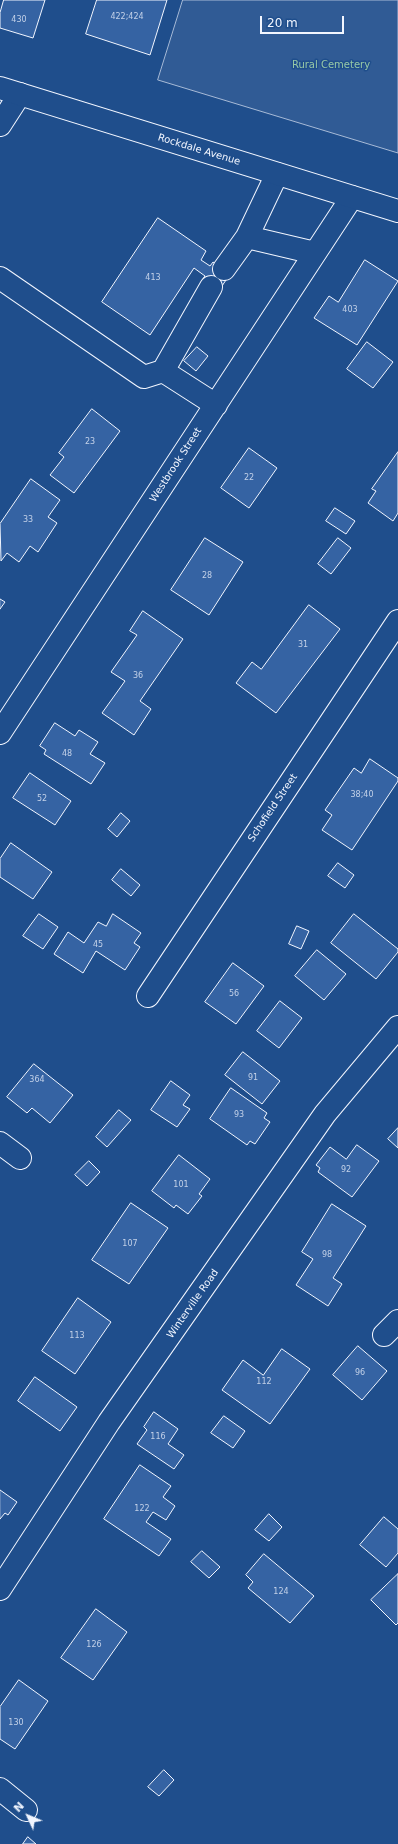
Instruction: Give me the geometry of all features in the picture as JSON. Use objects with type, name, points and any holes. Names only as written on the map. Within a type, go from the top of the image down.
[{"type":"street","points":[[0,125],[10,91]]},
{"type":"street","name":"Rockdale Avenue","points":[[10,91],[398,211]]},
{"type":"street","points":[[224,269],[247,237],[277,174]]},
{"type":"street","name":"Westbrook Street","points":[[0,733],[352,197]]},
{"type":"street","points":[[247,237],[315,253]]},
{"type":"street","points":[[0,278],[144,376],[163,371],[211,287]]},
{"type":"street","points":[[163,371],[216,405]]},
{"type":"street","name":"Schofield Street","points":[[148,996],[398,621]]},
{"type":"street","name":"Winterville Road","points":[[0,1589],[109,1422],[325,1114],[398,1027]]},
{"type":"street","points":[[0,1143],[20,1158]]},
{"type":"street","points":[[0,1790],[26,1810]]},
{"type":"shaded area","name":"Rural Cemetery","points":[[183,0],[398,0],[398,153],[158,80]]},
{"type":"building","points":[[4,0],[45,0],[33,38],[0,28],[0,13]]},
{"type":"building","points":[[97,0],[167,0],[150,55],[86,34]]},
{"type":"building","points":[[158,218],[206,251],[201,260],[210,266],[213,262],[230,274],[218,292],[202,280],[205,276],[194,268],[150,335],[102,302]]},
{"type":"building","points":[[365,260],[398,281],[357,345],[314,318],[329,296],[338,302]]},
{"type":"building","points":[[367,342],[393,362],[373,388],[347,369]]},
{"type":"building","points":[[197,347],[208,356],[196,371],[184,361]]},
{"type":"building","points":[[92,409],[120,431],[74,493],[50,475],[64,457],[59,453]]},
{"type":"building","points":[[249,448],[277,468],[249,508],[221,488]]},
{"type":"building","points":[[398,452],[398,513],[393,521],[368,503],[376,491],[372,489]]},
{"type":"building","points":[[31,479],[60,500],[48,517],[57,523],[38,552],[30,546],[19,562],[7,553],[1,561],[0,524]]},
{"type":"building","points":[[335,508],[355,521],[346,534],[326,521]]},
{"type":"building","points":[[205,538],[243,562],[209,615],[171,590]]},
{"type":"building","points":[[338,538],[351,548],[331,574],[318,564]]},
{"type":"building","points":[[0,599],[5,602],[0,609]]},
{"type":"building","points":[[309,605],[340,629],[276,713],[236,683],[252,662],[261,669]]},
{"type":"building","points":[[143,611],[183,639],[140,701],[151,709],[134,735],[102,713],[125,681],[111,672],[137,635],[130,631]]},
{"type":"building","points":[[55,723],[75,736],[79,730],[98,742],[90,754],[105,763],[91,784],[44,754],[46,750],[40,746]]},
{"type":"building","points":[[370,759],[398,778],[398,781],[352,850],[322,830],[332,815],[325,810],[354,768],[361,773]]},
{"type":"building","points":[[30,773],[71,801],[55,825],[13,798]]},
{"type":"building","points":[[121,813],[130,821],[117,837],[108,829]]},
{"type":"building","points":[[11,843],[52,872],[33,899],[0,877],[0,859]]},
{"type":"building","points":[[338,863],[354,875],[345,888],[328,876]]},
{"type":"building","points":[[121,869],[140,885],[131,896],[112,880]]},
{"type":"building","points":[[39,914],[58,927],[43,949],[23,936]]},
{"type":"building","points":[[113,914],[141,933],[134,943],[140,947],[125,970],[96,951],[83,973],[54,954],[68,932],[84,943],[98,922],[106,926]]},
{"type":"building","points":[[354,914],[398,949],[398,952],[376,979],[331,943]]},
{"type":"building","points":[[297,926],[309,931],[301,949],[289,944]]},
{"type":"building","points":[[317,950],[346,974],[324,1000],[295,976]]},
{"type":"building","points":[[233,963],[264,986],[236,1024],[205,1002]]},
{"type":"building","points":[[280,1001],[302,1018],[279,1048],[257,1031]]},
{"type":"building","points":[[243,1052],[280,1081],[262,1104],[225,1075]]},
{"type":"building","points":[[34,1064],[73,1095],[50,1123],[32,1108],[27,1113],[7,1097]]},
{"type":"building","points":[[171,1081],[190,1095],[183,1105],[190,1109],[177,1127],[151,1110]]},
{"type":"building","points":[[231,1088],[267,1113],[264,1118],[270,1122],[255,1144],[250,1141],[247,1145],[210,1119]]},
{"type":"building","points":[[119,1110],[131,1120],[107,1147],[96,1137]]},
{"type":"building","points":[[398,1128],[398,1148],[388,1139]]},
{"type":"building","points":[[357,1145],[379,1161],[352,1197],[318,1172],[320,1168],[316,1165],[330,1147],[346,1159]]},
{"type":"building","points":[[179,1155],[210,1179],[199,1194],[202,1196],[188,1214],[176,1205],[174,1208],[152,1191]]},
{"type":"building","points":[[89,1161],[100,1172],[87,1186],[75,1175]]},
{"type":"building","points":[[131,1203],[168,1228],[129,1284],[92,1260]]},
{"type":"building","points":[[332,1204],[366,1226],[333,1278],[342,1284],[328,1306],[296,1285],[313,1259],[302,1252]]},
{"type":"building","points":[[78,1298],[111,1322],[75,1374],[42,1351]]},
{"type":"building","points":[[358,1346],[387,1371],[362,1400],[333,1375]]},
{"type":"building","points":[[282,1349],[310,1369],[270,1424],[222,1390],[243,1360],[263,1375]]},
{"type":"building","points":[[35,1377],[77,1407],[60,1431],[18,1401]]},
{"type":"building","points":[[154,1412],[178,1429],[168,1444],[184,1455],[174,1469],[137,1444],[147,1430],[144,1427]]},
{"type":"building","points":[[224,1416],[245,1431],[233,1448],[211,1433]]},
{"type":"building","points":[[140,1465],[171,1486],[163,1497],[175,1506],[166,1520],[153,1512],[146,1522],[171,1539],[159,1556],[104,1519]]},
{"type":"building","points":[[0,1490],[17,1502],[8,1515],[5,1513],[0,1519]]},
{"type":"building","points":[[269,1514],[282,1527],[269,1541],[255,1530]]},
{"type":"building","points":[[384,1517],[398,1529],[398,1553],[386,1567],[360,1545]]},
{"type":"building","points":[[202,1551],[220,1567],[209,1578],[191,1562]]},
{"type":"building","points":[[264,1554],[314,1596],[290,1623],[248,1588],[253,1582],[246,1575]]},
{"type":"building","points":[[398,1574],[398,1623],[396,1625],[371,1600]]},
{"type":"building","points":[[96,1609],[127,1632],[93,1680],[61,1658]]},
{"type":"building","points":[[19,1680],[48,1701],[15,1749],[0,1739],[0,1707]]},
{"type":"building","points":[[164,1770],[174,1780],[159,1796],[148,1787]]},
{"type":"building","points":[[28,1837],[36,1844],[23,1844]]}]
